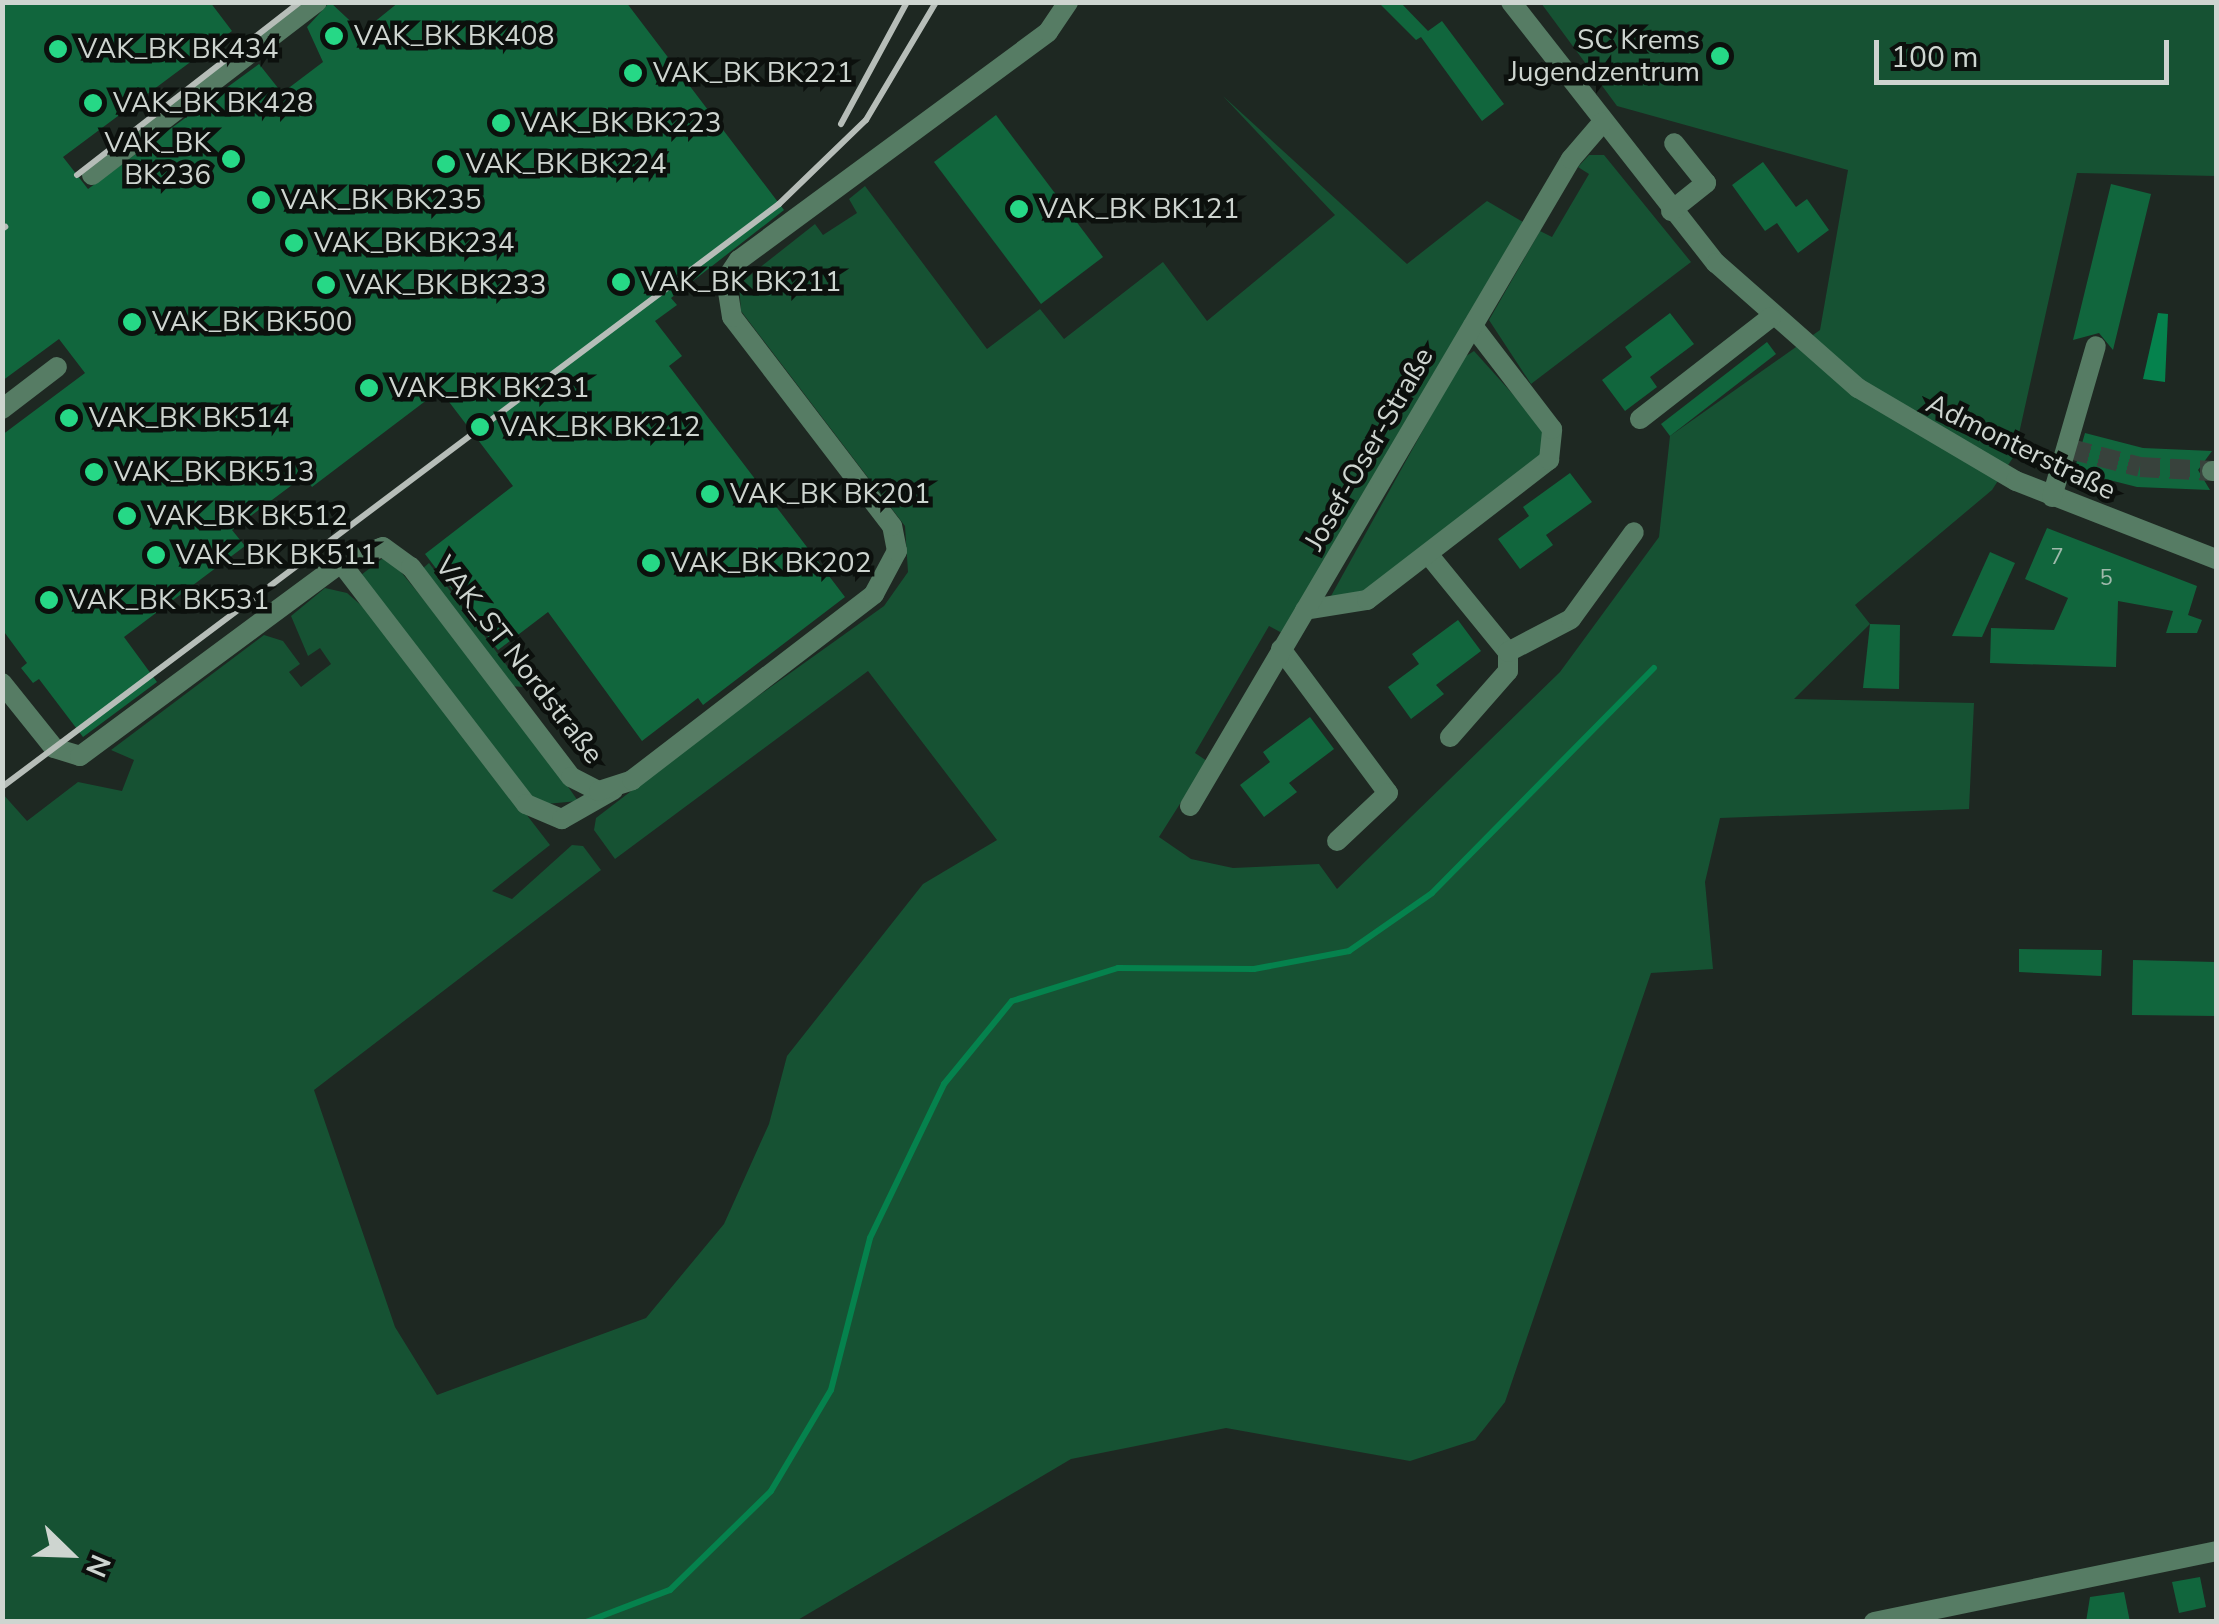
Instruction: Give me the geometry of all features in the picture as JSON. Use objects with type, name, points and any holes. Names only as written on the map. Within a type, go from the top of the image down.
[{"type":"street","points":[[92,175],[317,2]]},
{"type":"street","name":"VAK_ST Nordstraße","points":[[2,682],[54,748],[80,756],[341,563],[367,548],[398,553],[571,777],[584,787],[615,788],[874,594],[897,550],[892,526],[732,317],[726,279],[739,260],[1048,32],[1068,2]]},
{"type":"street","name":"Admonterstraße","points":[[1511,2],[1671,212],[1771,317],[1896,415],[2052,496],[2216,559]]},
{"type":"street","name":"Josef-Oser-Straße","points":[[1190,806],[1571,160],[1602,123]]},
{"type":"street","points":[[1671,212],[1706,183],[1674,143]]},
{"type":"street","points":[[1640,418],[1771,317]]},
{"type":"street","points":[[1305,610],[1355,605],[1428,554],[1553,450],[1552,429],[1473,326]]},
{"type":"street","points":[[2052,496],[2096,346]]},
{"type":"street","points":[[2,409],[58,367]]},
{"type":"street","points":[[1508,652],[1571,619],[1634,532]]},
{"type":"street","points":[[1428,554],[1508,652],[1508,671],[1450,737]]},
{"type":"street","points":[[341,563],[526,804],[562,819],[615,788]]},
{"type":"street","points":[[1282,649],[1388,793],[1336,841]]},
{"type":"street","points":[[1874,1622],[2216,1551]]},
{"type":"shaded area","points":[[1541,3],[2216,3],[2216,176],[2077,173],[2014,456],[1992,490],[1855,605],[1870,624],[1794,699],[1974,703],[1969,809],[1720,818],[1705,882],[1713,969],[1651,973],[1505,1402],[1475,1440],[1410,1461],[1226,1428],[1071,1459],[796,1621],[3,1622],[2,793],[27,821],[78,782],[122,791],[134,760],[111,750],[264,635],[283,641],[300,664],[289,672],[301,687],[331,664],[320,648],[308,656],[291,616],[325,588],[347,593],[370,613],[550,845],[492,891],[512,899],[572,845],[583,846],[601,870],[314,1090],[395,1327],[437,1395],[646,1318],[724,1224],[769,1124],[787,1056],[923,884],[997,840],[868,671],[615,859],[594,830],[596,818],[884,606],[908,572],[905,526],[741,311],[739,284],[815,224],[823,235],[857,213],[849,199],[865,186],[987,349],[1040,309],[1064,339],[1163,262],[1207,321],[1335,215],[1223,96],[1407,264],[1487,201],[1523,222],[1282,633],[1269,626],[1195,753],[1207,761],[1159,837],[1191,859],[1233,868],[1319,864],[1337,889],[1560,672],[1659,537],[1670,436],[1820,330],[1848,170],[1617,106]]},
{"type":"shaded area","points":[[1589,155],[1604,155],[1691,262],[1531,384],[1489,320],[1540,231],[1552,237],[1589,174],[1578,167]]},
{"type":"shaded area","points":[[2158,313],[2168,314],[2165,382],[2143,379]]},
{"type":"shaded area","points":[[1474,351],[1545,430],[1542,455],[1363,595],[1331,596],[1463,358]]},
{"type":"shaded area","points":[[387,555],[514,709],[578,801],[546,804],[532,797],[361,575]]},
{"type":"shaded area","points":[[429,563],[523,687],[510,686],[422,569]]},
{"type":"building","points":[[2,2],[210,2],[232,31],[63,157],[88,189],[259,64],[282,93],[323,62],[307,27],[330,2],[362,32],[399,2],[626,2],[784,210],[671,298],[677,305],[655,321],[682,356],[669,366],[845,597],[703,705],[698,698],[642,741],[548,612],[498,650],[425,554],[513,486],[440,390],[312,487],[304,476],[232,530],[245,546],[124,637],[157,682],[83,737],[39,679],[33,683],[21,668],[27,663],[2,629],[2,435],[85,373],[59,339],[2,381]]},
{"type":"building","points":[[1378,2],[1400,2],[1428,31],[1442,21],[1504,104],[1482,121],[1421,37],[1416,40]]},
{"type":"building","name":"VAK_BK BK121","points":[[996,115],[1103,257],[1041,304],[934,162]]},
{"type":"building","points":[[1763,162],[1796,207],[1807,199],[1829,230],[1798,253],[1777,223],[1765,231],[1732,185]]},
{"type":"building","points":[[2111,184],[2151,194],[2113,350],[2099,333],[2073,340]]},
{"type":"building","points":[[1670,313],[1694,344],[1650,377],[1657,387],[1625,411],[1602,380],[1632,357],[1625,347]]},
{"type":"building","points":[[1767,342],[1776,354],[1670,436],[1661,424]]},
{"type":"building","points":[[2085,433],[2143,448],[2212,451],[2198,470],[2210,490],[2137,487],[2074,471]]},
{"type":"building","points":[[1570,473],[1592,502],[1546,535],[1553,545],[1520,569],[1498,539],[1529,516],[1523,507]]},
{"type":"building","points":[[2047,528],[2197,586],[2188,615],[2202,620],[2197,633],[2166,633],[2173,611],[2118,601],[2116,667],[1990,663],[1991,628],[2054,630],[2068,598],[2025,579]]},
{"type":"building","points":[[1990,552],[2015,563],[1982,637],[1952,636]]},
{"type":"building","points":[[1458,620],[1481,651],[1436,685],[1444,694],[1411,719],[1388,687],[1419,664],[1412,654]]},
{"type":"building","points":[[1870,624],[1900,625],[1899,689],[1863,688]]},
{"type":"building","points":[[1310,717],[1334,749],[1289,783],[1297,792],[1264,817],[1240,785],[1270,762],[1263,752]]},
{"type":"building","points":[[2019,949],[2102,950],[2101,976],[2019,972]]},
{"type":"building","points":[[2133,960],[2216,962],[2216,1016],[2132,1015]]},
{"type":"building","points":[[2200,1577],[2206,1607],[2179,1613],[2172,1582]]},
{"type":"building","points":[[2124,1592],[2130,1622],[2086,1622],[2090,1597]]},
{"type":"waterway","points":[[586,1622],[670,1590],[771,1491],[831,1390],[870,1238],[944,1084],[1012,1001],[1118,968],[1254,969],[1349,951],[1432,893],[1654,668]]},
{"type":"tunnel","points":[[2070,449],[2140,467],[2212,471]]},
{"type":"railway","points":[[77,175],[300,2]]},
{"type":"railway","points":[[841,124],[907,2]]},
{"type":"railway","points":[[2,787],[779,204],[866,120],[936,2]]},
{"type":"place","name":"VAK_BK BK408","points":[[334,36]]},
{"type":"place","name":"VAK_BK BK434","points":[[58,49]]},
{"type":"place","name":"SC Krems Jugendzentrum","points":[[1720,56]]},
{"type":"place","name":"VAK_BK BK221","points":[[633,73]]},
{"type":"place","name":"VAK_BK BK428","points":[[93,103]]},
{"type":"place","name":"VAK_BK BK223","points":[[501,123]]},
{"type":"place","name":"VAK_BK BK236","points":[[231,159]]},
{"type":"place","name":"VAK_BK BK224","points":[[446,164]]},
{"type":"place","name":"VAK_BK BK235","points":[[261,200]]},
{"type":"place","name":"VAK_BK BK121","points":[[1019,209]]},
{"type":"place","name":"VAK_BK BK234","points":[[294,243]]},
{"type":"place","name":"VAK_BK BK211","points":[[621,282]]},
{"type":"place","name":"VAK_BK BK233","points":[[326,285]]},
{"type":"place","name":"VAK_BK BK500","points":[[132,322]]},
{"type":"place","name":"VAK_BK BK231","points":[[369,388]]},
{"type":"place","name":"VAK_BK BK514","points":[[69,418]]},
{"type":"place","name":"VAK_BK BK212","points":[[480,427]]},
{"type":"place","name":"VAK_BK BK513","points":[[94,472]]},
{"type":"place","name":"VAK_BK BK201","points":[[710,494]]},
{"type":"place","name":"VAK_BK BK512","points":[[127,516]]},
{"type":"place","name":"VAK_BK BK511","points":[[156,555]]},
{"type":"place","name":"VAK_BK BK202","points":[[651,563]]},
{"type":"place","name":"VAK_BK BK531","points":[[49,600]]}]
